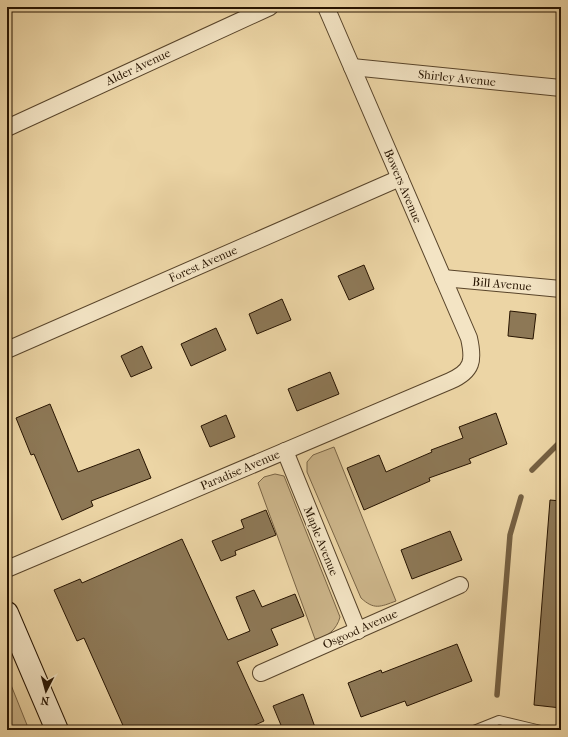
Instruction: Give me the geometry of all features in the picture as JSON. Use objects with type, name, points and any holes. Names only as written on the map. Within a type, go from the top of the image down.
[{"type":"main road","points":[[7,613],[56,730]]},
{"type":"street","name":"Alder Avenue","points":[[7,128],[270,7]]},
{"type":"street","name":"Bowers Avenue","points":[[326,7],[469,338],[472,352],[470,367]]},
{"type":"street","name":"Shirley Avenue","points":[[352,67],[561,88]]},
{"type":"street","name":"Forest Avenue","points":[[7,350],[400,178]]},
{"type":"street","name":"Bill Avenue","points":[[443,278],[561,289]]},
{"type":"street","name":"Paradise Avenue","points":[[7,569],[450,381],[462,375],[470,367]]},
{"type":"street","name":"Maple Avenue","points":[[285,451],[358,631]]},
{"type":"street","name":"Osgood Avenue","points":[[261,674],[460,585]]},
{"type":"lane","points":[[474,730],[499,720],[541,730]]},
{"type":"shaded area","points":[[334,447],[396,601],[386,605],[374,606],[361,598],[307,472],[307,462],[313,455]]},
{"type":"shaded area","points":[[275,474],[284,476],[340,617],[334,629],[324,637],[315,639],[258,483],[264,477]]},
{"type":"shaded area","points":[[7,675],[29,730],[7,730]]},
{"type":"building","points":[[364,265],[374,289],[349,300],[338,276]]},
{"type":"building","points":[[282,299],[291,320],[257,334],[249,314]]},
{"type":"building","points":[[510,311],[536,314],[533,339],[508,336]]},
{"type":"building","points":[[216,328],[226,350],[191,366],[181,344]]},
{"type":"building","points":[[142,346],[152,368],[131,377],[121,356]]},
{"type":"building","points":[[330,372],[339,394],[297,411],[288,389]]},
{"type":"building","points":[[50,404],[78,472],[139,449],[151,478],[91,501],[93,506],[62,520],[34,454],[31,455],[16,418]]},
{"type":"building","points":[[496,413],[507,444],[469,459],[471,463],[429,478],[430,481],[364,510],[347,468],[379,455],[386,472],[432,452],[431,450],[463,438],[459,427]]},
{"type":"building","points":[[226,415],[235,437],[210,447],[201,426]]},
{"type":"building","points":[[550,500],[561,501],[561,708],[534,705]]},
{"type":"building","points":[[266,510],[276,535],[235,551],[236,555],[221,561],[212,541],[244,528],[241,520]]},
{"type":"building","points":[[450,531],[462,560],[412,579],[401,550]]},
{"type":"building","points":[[182,539],[228,640],[250,631],[236,597],[254,590],[262,607],[295,594],[304,616],[271,629],[278,645],[237,662],[264,721],[244,730],[125,730],[84,638],[77,641],[54,590],[80,579],[82,583]]},
{"type":"building","points":[[457,644],[472,681],[407,706],[405,701],[361,717],[348,683],[381,670],[382,673]]},
{"type":"building","points":[[303,694],[316,730],[283,730],[273,706]]},
{"type":"waterway","points":[[532,470],[561,441]]},
{"type":"waterway","points":[[497,695],[510,535],[521,497]]}]
